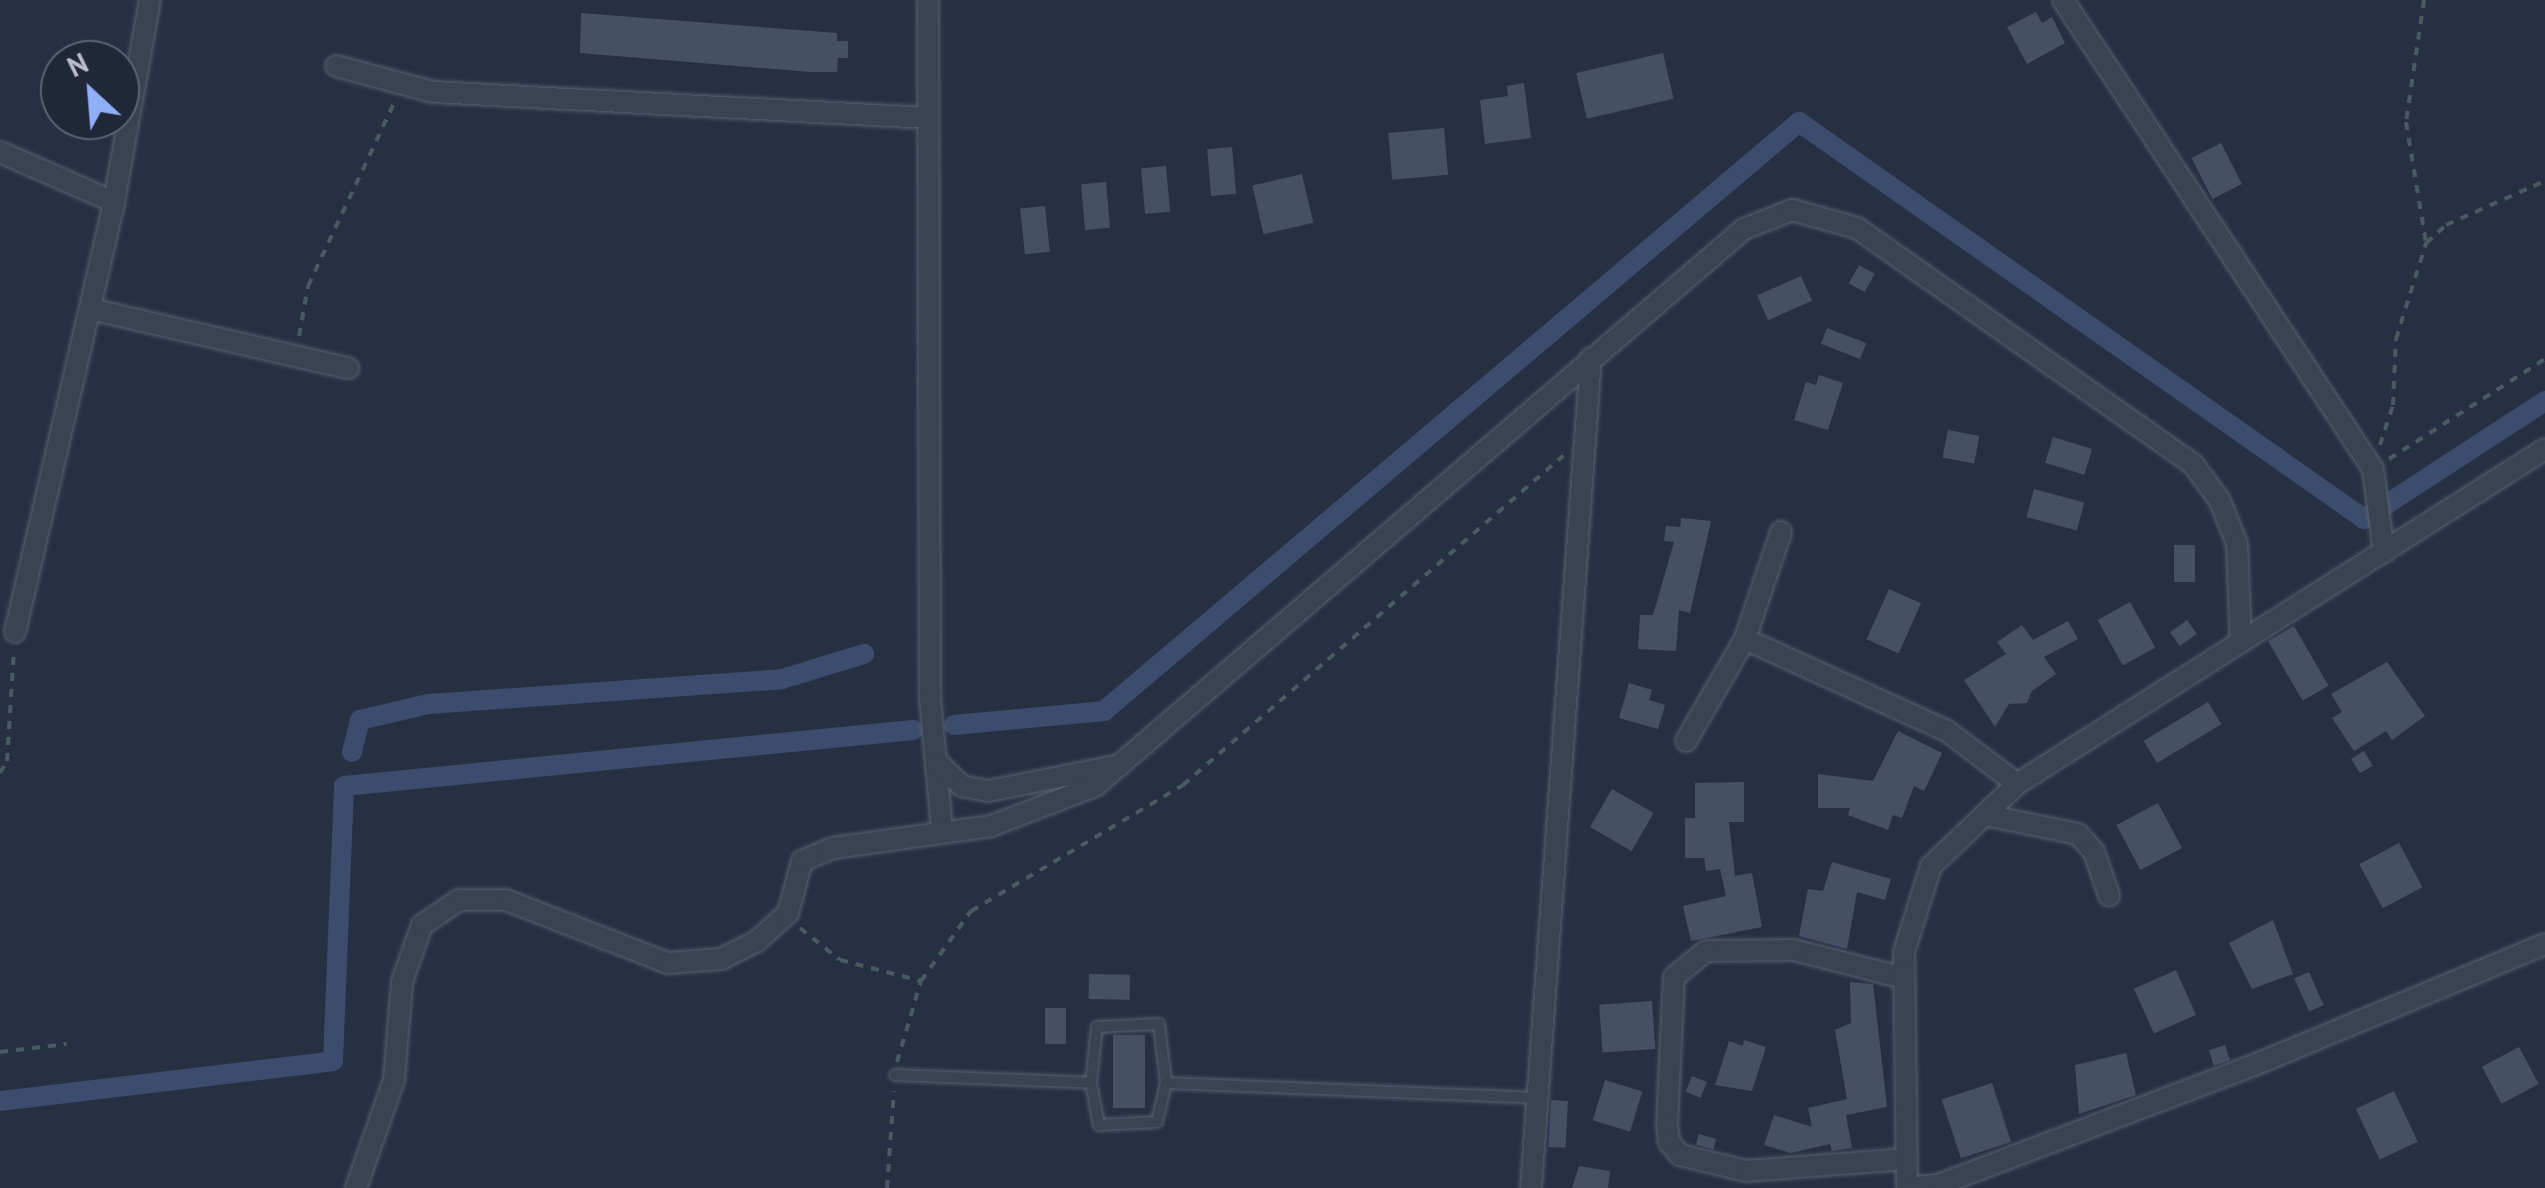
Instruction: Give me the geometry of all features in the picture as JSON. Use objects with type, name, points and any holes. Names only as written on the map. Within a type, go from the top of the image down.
[{"type":"street","points":[[15,632],[114,202],[150,0]]},
{"type":"street","points":[[928,0],[930,698],[942,829]]},
{"type":"street","points":[[2063,0],[2373,469],[2384,552]]},
{"type":"street","points":[[336,66],[433,92],[928,118]]},
{"type":"street","points":[[0,152],[114,202]]},
{"type":"street","points":[[356,1188],[394,1080],[402,982],[422,925],[459,900],[506,900],[668,963],[721,959],[756,941],[788,914],[802,862],[833,848],[942,829],[991,826],[1096,786],[1744,228],[1792,210],[1857,228],[2194,464],[2220,501],[2237,544],[2242,642]]},
{"type":"street","points":[[90,309],[348,368]]},
{"type":"street","points":[[1530,1188],[1590,433],[1591,358]]},
{"type":"street","points":[[2545,449],[2016,784],[1931,866],[1904,952],[1907,1188],[1938,1185],[2257,1064],[2545,944]]},
{"type":"street","points":[[1686,740],[1746,640],[1781,532]]},
{"type":"street","points":[[1746,640],[1947,732],[2016,784]]},
{"type":"street","points":[[937,761],[962,786],[988,790],[1122,765]]},
{"type":"street","points":[[1985,815],[2078,834],[2094,852],[2109,895]]},
{"type":"street","points":[[1904,978],[1794,950],[1706,951],[1674,976],[1667,1124],[1668,1142],[1680,1155],[1728,1168],[1907,1158]]},
{"type":"lane","points":[[1158,1024],[1166,1083],[1158,1122],[1099,1125],[1091,1083],[1097,1027],[1158,1024]]},
{"type":"lane","points":[[895,1075],[1091,1083]]},
{"type":"lane","points":[[1166,1083],[1538,1098]]},
{"type":"path","points":[[2373,469],[2392,405],[2396,339],[2426,242],[2406,122],[2424,0]]},
{"type":"path","points":[[295,356],[308,286],[374,157],[402,84]]},
{"type":"path","points":[[2426,242],[2446,224],[2545,181]]},
{"type":"path","points":[[2373,469],[2545,358]]},
{"type":"path","points":[[887,1188],[895,1075],[921,982],[970,911],[1182,784],[1590,433]]},
{"type":"path","points":[[0,773],[7,761],[15,632]]},
{"type":"path","points":[[788,914],[840,960],[921,982]]},
{"type":"path","points":[[0,1052],[67,1044]]},
{"type":"building","points":[[2036,12],[2042,23],[2052,17],[2065,43],[2027,64],[2007,27]]},
{"type":"building","points":[[581,13],[837,33],[837,41],[848,41],[848,58],[838,58],[837,72],[811,72],[580,53]]},
{"type":"building","points":[[1663,53],[1674,99],[1587,119],[1576,73]]},
{"type":"building","points":[[1524,83],[1531,138],[1485,144],[1480,100],[1508,96],[1507,86]]},
{"type":"building","points":[[1444,128],[1448,175],[1392,180],[1388,133]]},
{"type":"building","points":[[2221,143],[2242,184],[2212,199],[2192,158]]},
{"type":"building","points":[[1232,147],[1236,194],[1211,196],[1207,149]]},
{"type":"building","points":[[1166,166],[1170,212],[1145,214],[1141,168]]},
{"type":"building","points":[[1302,174],[1313,223],[1264,234],[1252,185]]},
{"type":"building","points":[[1106,182],[1110,228],[1085,230],[1081,184]]},
{"type":"building","points":[[1045,206],[1050,252],[1025,254],[1020,209]]},
{"type":"building","points":[[1859,265],[1875,274],[1865,292],[1849,283]]},
{"type":"building","points":[[1801,276],[1812,301],[1768,320],[1757,296]]},
{"type":"building","points":[[1827,328],[1866,343],[1860,359],[1821,344]]},
{"type":"building","points":[[1819,375],[1843,383],[1828,430],[1794,420],[1806,382],[1816,385]]},
{"type":"building","points":[[1948,430],[1979,436],[1974,464],[1943,457]]},
{"type":"building","points":[[2053,437],[2092,449],[2084,475],[2045,463]]},
{"type":"building","points":[[2034,489],[2084,502],[2077,530],[2026,517]]},
{"type":"building","points":[[1681,518],[1711,521],[1690,613],[1679,610],[1676,651],[1638,649],[1640,615],[1653,615],[1674,542],[1664,541],[1666,526],[1680,527]]},
{"type":"building","points":[[2174,545],[2195,545],[2195,582],[2174,582]]},
{"type":"building","points":[[1889,589],[1921,603],[1899,653],[1867,639]]},
{"type":"building","points":[[2130,602],[2155,647],[2123,665],[2098,620]]},
{"type":"building","points":[[2187,620],[2197,634],[2180,646],[2170,632]]},
{"type":"building","points":[[2068,621],[2078,639],[2044,657],[2056,674],[2032,691],[2027,703],[2009,704],[1995,727],[1964,680],[2006,654],[1997,642],[2022,625],[2033,640]]},
{"type":"building","points":[[2294,626],[2328,686],[2303,701],[2268,641]]},
{"type":"building","points":[[2387,662],[2425,716],[2392,740],[2386,731],[2354,751],[2332,718],[2342,712],[2331,694]]},
{"type":"building","points":[[1629,683],[1652,690],[1649,700],[1665,705],[1658,729],[1619,718]]},
{"type":"building","points":[[2208,702],[2221,724],[2157,763],[2144,741]]},
{"type":"building","points":[[1898,731],[1942,753],[1924,791],[1914,786],[1902,818],[1893,815],[1888,830],[1848,815],[1850,808],[1818,808],[1818,774],[1873,781]]},
{"type":"building","points":[[2364,751],[2373,766],[2360,773],[2351,759]]},
{"type":"building","points":[[1744,782],[1744,822],[1729,822],[1735,876],[1752,873],[1762,927],[1691,941],[1683,906],[1726,896],[1720,869],[1706,871],[1704,858],[1685,858],[1685,818],[1695,818],[1695,783]]},
{"type":"building","points":[[1612,789],[1654,813],[1632,851],[1590,827]]},
{"type":"building","points":[[2158,803],[2182,848],[2140,870],[2117,825]]},
{"type":"building","points":[[2399,843],[2422,887],[2383,908],[2359,864]]},
{"type":"building","points":[[1832,862],[1891,879],[1885,900],[1857,892],[1847,949],[1799,936],[1808,889],[1823,891]]},
{"type":"building","points":[[2273,920],[2293,974],[2252,989],[2229,943]]},
{"type":"building","points":[[2176,970],[2196,1015],[2154,1033],[2134,989]]},
{"type":"building","points":[[2309,972],[2324,1005],[2309,1011],[2294,979]]},
{"type":"building","points":[[1089,974],[1130,975],[1130,1000],[1089,999]]},
{"type":"building","points":[[1850,982],[1873,984],[1887,1107],[1846,1115],[1852,1148],[1832,1151],[1830,1144],[1791,1153],[1764,1145],[1774,1115],[1812,1127],[1808,1108],[1847,1099],[1835,1030],[1851,1023]]},
{"type":"building","points":[[1652,1001],[1655,1049],[1602,1053],[1599,1005]]},
{"type":"building","points":[[1045,1008],[1066,1008],[1066,1044],[1045,1044]]},
{"type":"building","points":[[1113,1035],[1145,1035],[1145,1108],[1113,1108]]},
{"type":"building","points":[[1744,1040],[1766,1047],[1752,1091],[1715,1085],[1729,1041],[1743,1046]]},
{"type":"building","points":[[2225,1045],[2230,1060],[2214,1065],[2209,1050]]},
{"type":"building","points":[[2519,1047],[2539,1084],[2502,1104],[2482,1067]]},
{"type":"building","points":[[2126,1053],[2136,1095],[2079,1114],[2075,1065]]},
{"type":"building","points":[[1692,1076],[1707,1082],[1700,1098],[1686,1092]]},
{"type":"building","points":[[1605,1080],[1642,1091],[1630,1132],[1593,1120]]},
{"type":"building","points":[[1992,1083],[2011,1142],[1961,1158],[1942,1099]]},
{"type":"building","points":[[2394,1091],[2418,1142],[2380,1160],[2356,1109]]},
{"type":"building","points":[[1551,1100],[1568,1101],[1566,1148],[1549,1147]]},
{"type":"building","points":[[1699,1134],[1716,1139],[1713,1150],[1696,1145]]},
{"type":"building","points":[[1579,1166],[1610,1171],[1608,1188],[1572,1188]]},
{"type":"waterway","points":[[954,725],[1104,711],[1799,122],[2364,519],[2545,401]]},
{"type":"waterway","points":[[352,752],[360,720],[428,704],[782,679],[864,654]]},
{"type":"waterway","points":[[0,1101],[333,1061],[344,786],[913,730]]}]
